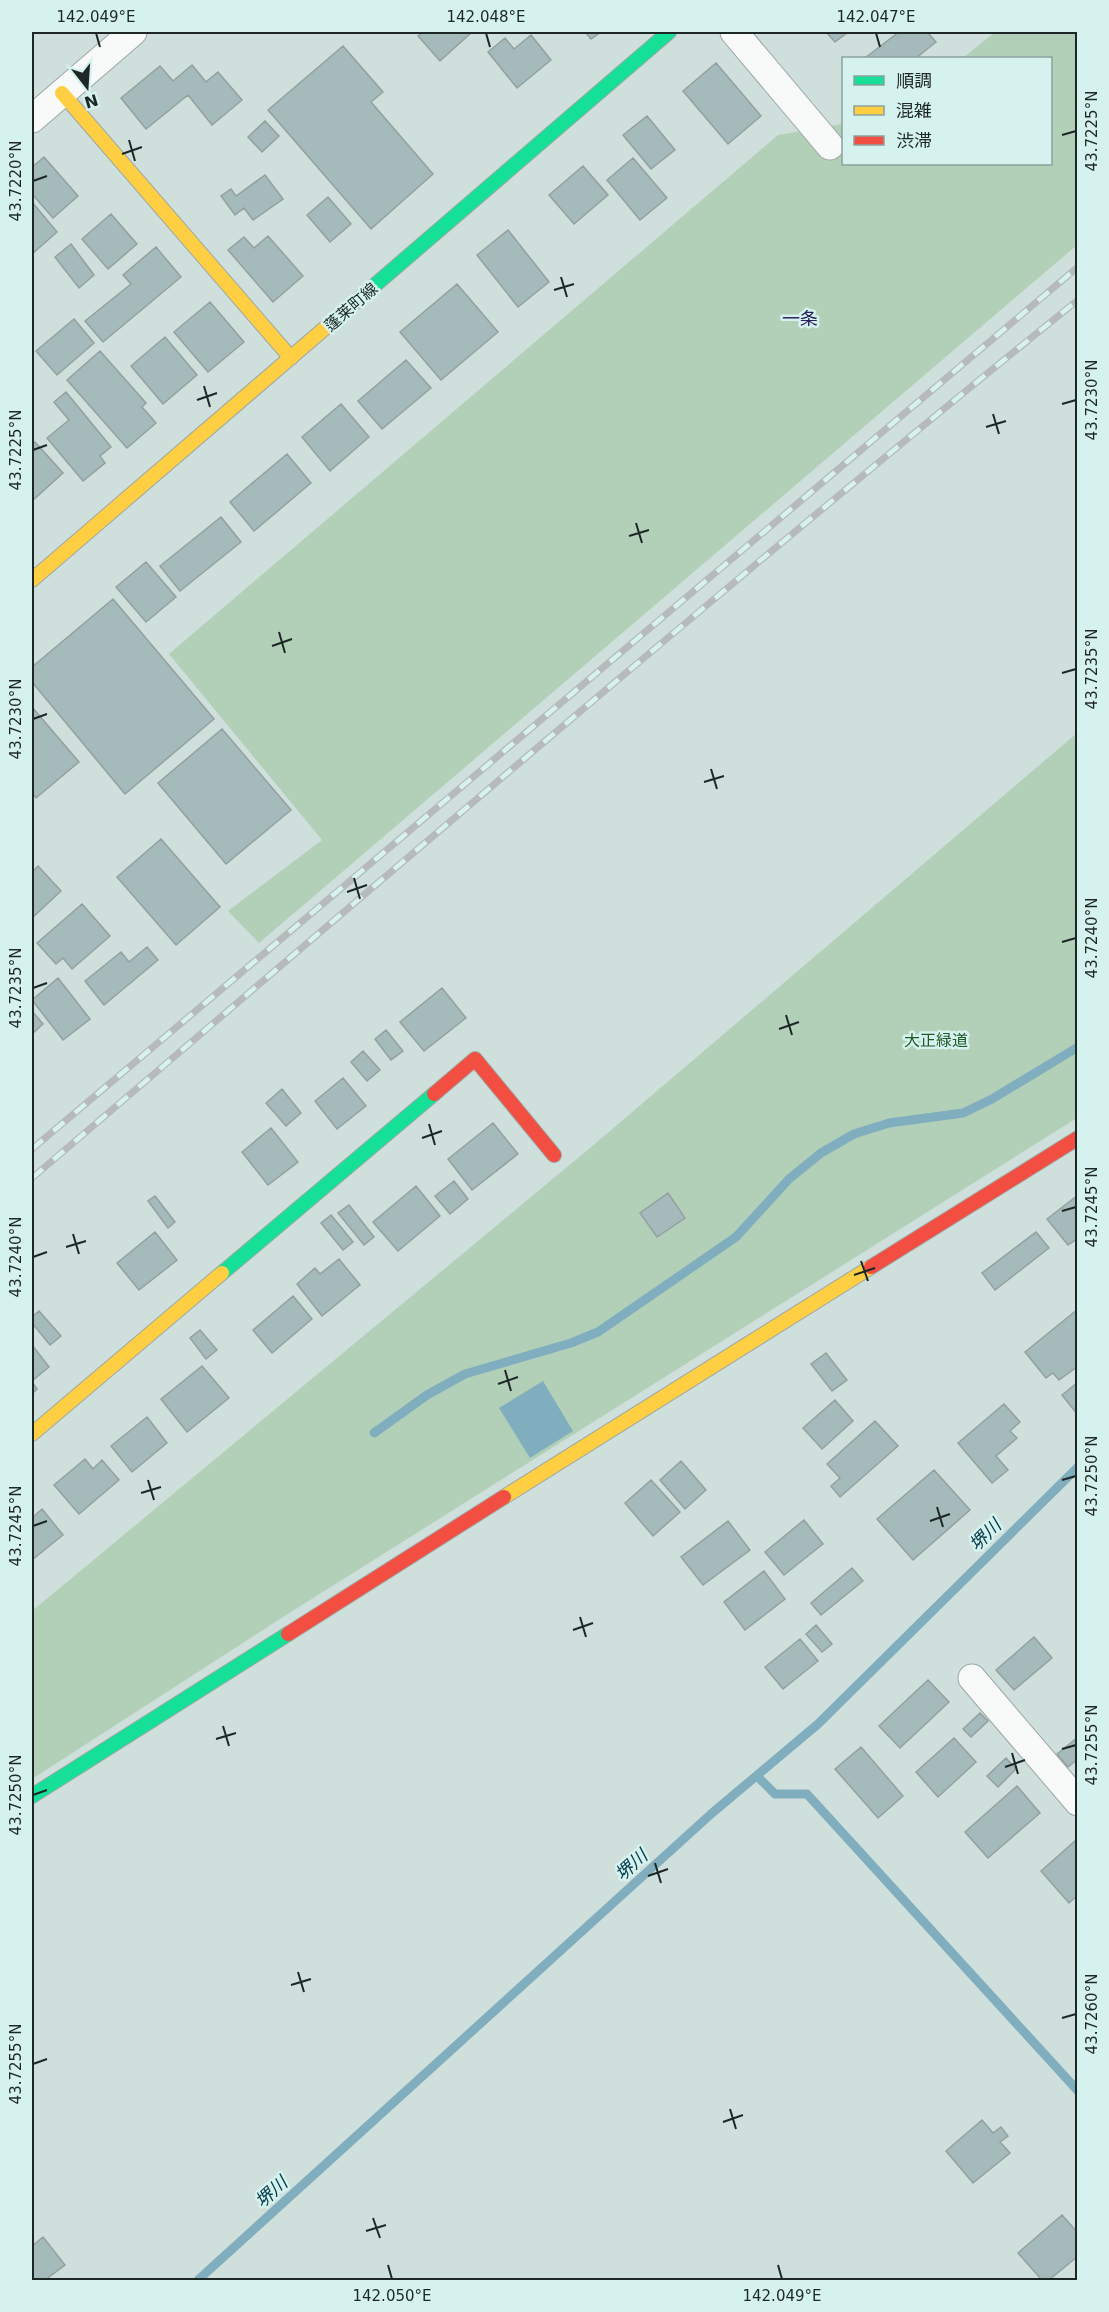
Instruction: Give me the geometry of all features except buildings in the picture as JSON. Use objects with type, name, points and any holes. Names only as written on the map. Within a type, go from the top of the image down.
[{"type":"street","points":[[32,119],[133,32]]},
{"type":"street","name":"蓬莱町線","points":[[32,580],[669,32]]},
{"type":"street","points":[[734,32],[830,146]]},
{"type":"street","points":[[62,93],[291,358]]},
{"type":"street","points":[[32,1434],[475,1059],[554,1155]]},
{"type":"street","points":[[32,1796],[352,1592],[1077,1138]]},
{"type":"street","points":[[972,1678],[1077,1802]]},
{"type":"green space","points":[[995,32],[1077,32],[1077,245],[259,943],[228,911],[322,840],[169,654],[778,135],[842,124],[842,165],[1052,165],[1052,57],[964,57]]},
{"type":"green space","name":"大正緑道","points":[[1077,733],[1077,1118],[283,1617],[32,1779],[32,1611],[590,1148]]},
{"type":"water","points":[[543,1381],[573,1431],[530,1458],[499,1408]]},
{"type":"waterway","points":[[374,1433],[427,1395],[465,1374],[571,1343],[598,1332],[736,1237],[789,1179],[821,1153],[854,1134],[889,1123],[963,1113],[992,1099],[1078,1047]]},
{"type":"waterway","name":"堺川","points":[[198,2280],[711,1814],[818,1724],[1078,1467]]},
{"type":"waterway","points":[[757,1776],[775,1794],[807,1794],[1078,2091]]},
{"type":"railway","points":[[32,1149],[1078,267]]},
{"type":"railway","points":[[32,1178],[813,516],[1078,300]]},
{"type":"traffic: fast","points":[[346,310],[669,32]]},
{"type":"traffic: fast","points":[[222,1273],[434,1094]]},
{"type":"traffic: fast","points":[[32,1796],[288,1634]]},
{"type":"traffic: slow","points":[[62,93],[291,358]]},
{"type":"traffic: slow","points":[[32,580],[346,310]]},
{"type":"traffic: slow","points":[[504,1497],[871,1267]]},
{"type":"traffic: slow","points":[[32,1434],[222,1273]]},
{"type":"traffic: jam","points":[[434,1094],[475,1059],[554,1155]]},
{"type":"traffic: jam","points":[[871,1267],[1078,1138]]},
{"type":"traffic: jam","points":[[288,1634],[504,1497]]},
{"type":"district","name":"一条","points":[[800,318]]}]
